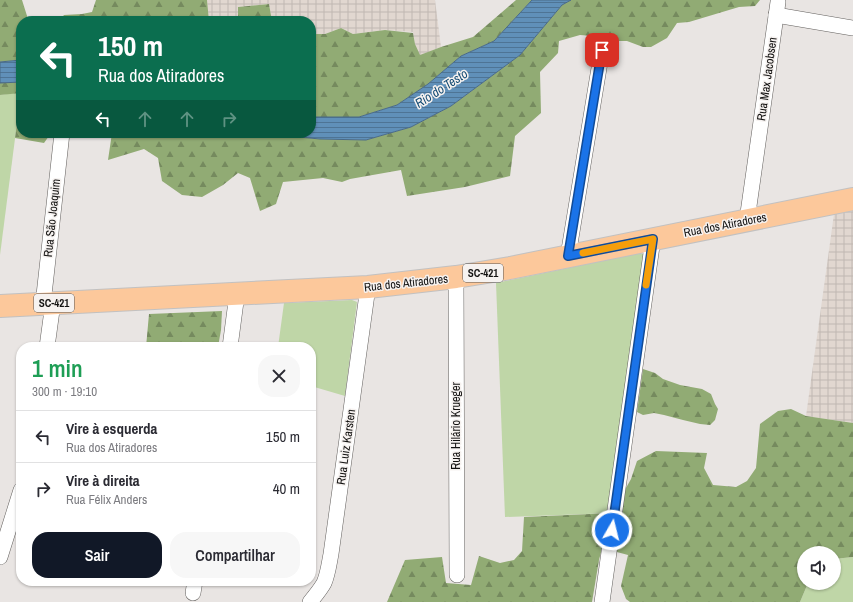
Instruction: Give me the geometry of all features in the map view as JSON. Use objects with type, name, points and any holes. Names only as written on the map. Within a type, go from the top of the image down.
[{"type":"main road","name":"Rua dos Atiradores","points":[[0,306],[368,287],[456,278],[853,200]]},
{"type":"street","name":"Rua Max Jacobsen","points":[[747,220],[777,8],[853,28]]},
{"type":"street","points":[[568,256],[602,50]]},
{"type":"street","name":"Rua São Joaquim","points":[[47,342],[48,304],[62,138]]},
{"type":"street","points":[[602,602],[653,239]]},
{"type":"street","name":"Rua Hilário Krueger","points":[[456,278],[457,575]]},
{"type":"street","name":"Rua Luiz Karsten","points":[[310,602],[324,583],[331,554],[368,287]]},
{"type":"street","points":[[231,342],[237,294]]},
{"type":"street","points":[[0,557],[16,506]]},
{"type":"shaded area","points":[[207,0],[435,0],[441,47],[419,56],[413,32],[385,30],[353,34],[341,28],[325,34],[316,34],[316,16],[271,16],[269,4],[238,7],[238,16],[209,16]]},
{"type":"shaded area","points":[[853,211],[853,423],[806,416],[834,214]]},
{"type":"green space","points":[[0,0],[22,0],[27,16],[16,16],[16,60],[0,62]]},
{"type":"green space","points":[[96,0],[207,0],[209,16],[63,16],[92,12]]},
{"type":"green space","points":[[516,0],[532,0],[494,41],[461,56],[428,84],[397,105],[359,117],[316,117],[316,34],[325,34],[341,28],[353,34],[385,30],[413,33],[415,44],[420,55],[473,37]]},
{"type":"green space","points":[[571,0],[760,0],[755,6],[739,7],[689,22],[677,23],[667,38],[651,47],[643,47],[627,41],[611,41],[604,38],[580,35],[559,41],[558,53],[540,72],[541,113],[515,136],[510,176],[465,187],[407,196],[401,170],[350,179],[342,182],[323,178],[283,182],[276,204],[260,211],[250,178],[238,173],[223,185],[202,197],[182,195],[162,181],[158,158],[144,149],[108,160],[111,138],[310,138],[366,140],[411,127],[451,106],[520,55],[562,5]]},
{"type":"green space","points":[[269,4],[271,16],[238,16],[238,7]]},
{"type":"green space","points":[[16,82],[16,93],[0,95],[0,83]]},
{"type":"green space","points":[[16,93],[16,131],[0,255],[0,95]]},
{"type":"green space","points":[[16,130],[16,138],[48,138],[44,143],[15,138]]},
{"type":"green space","points":[[640,253],[645,257],[613,513],[505,517],[496,283]]},
{"type":"green space","points":[[352,300],[357,302],[345,396],[316,387],[316,342],[279,342],[284,303]]},
{"type":"green space","points":[[222,311],[219,342],[146,342],[149,314]]},
{"type":"green space","points":[[643,369],[655,373],[663,379],[680,385],[702,389],[711,394],[718,409],[715,420],[710,425],[700,424],[654,413],[643,415],[637,412]]},
{"type":"green space","points":[[791,409],[806,416],[853,423],[853,557],[841,558],[841,546],[797,546],[797,590],[805,590],[800,602],[630,602],[626,599],[621,586],[628,555],[602,548],[592,602],[387,602],[405,560],[442,557],[446,583],[471,585],[479,556],[500,563],[514,560],[522,551],[524,517],[612,513],[631,479],[637,461],[656,451],[707,453],[704,468],[713,485],[736,487],[747,481],[756,468],[760,424],[778,411]]},
{"type":"green space","points":[[853,557],[853,602],[800,602],[805,590],[841,590],[841,558]]},
{"type":"water","name":"Rio do Testo","points":[[532,0],[571,0],[562,5],[520,55],[451,106],[411,127],[366,140],[310,138],[316,138],[316,117],[359,117],[397,105],[428,84],[461,56],[494,41]]},
{"type":"water","points":[[16,60],[16,82],[0,83],[0,62]]},
{"type":"slow traffic","points":[[583,253],[653,239],[646,285]]},
{"type":"route","points":[[602,50],[568,256],[653,239],[612,530]]}]
